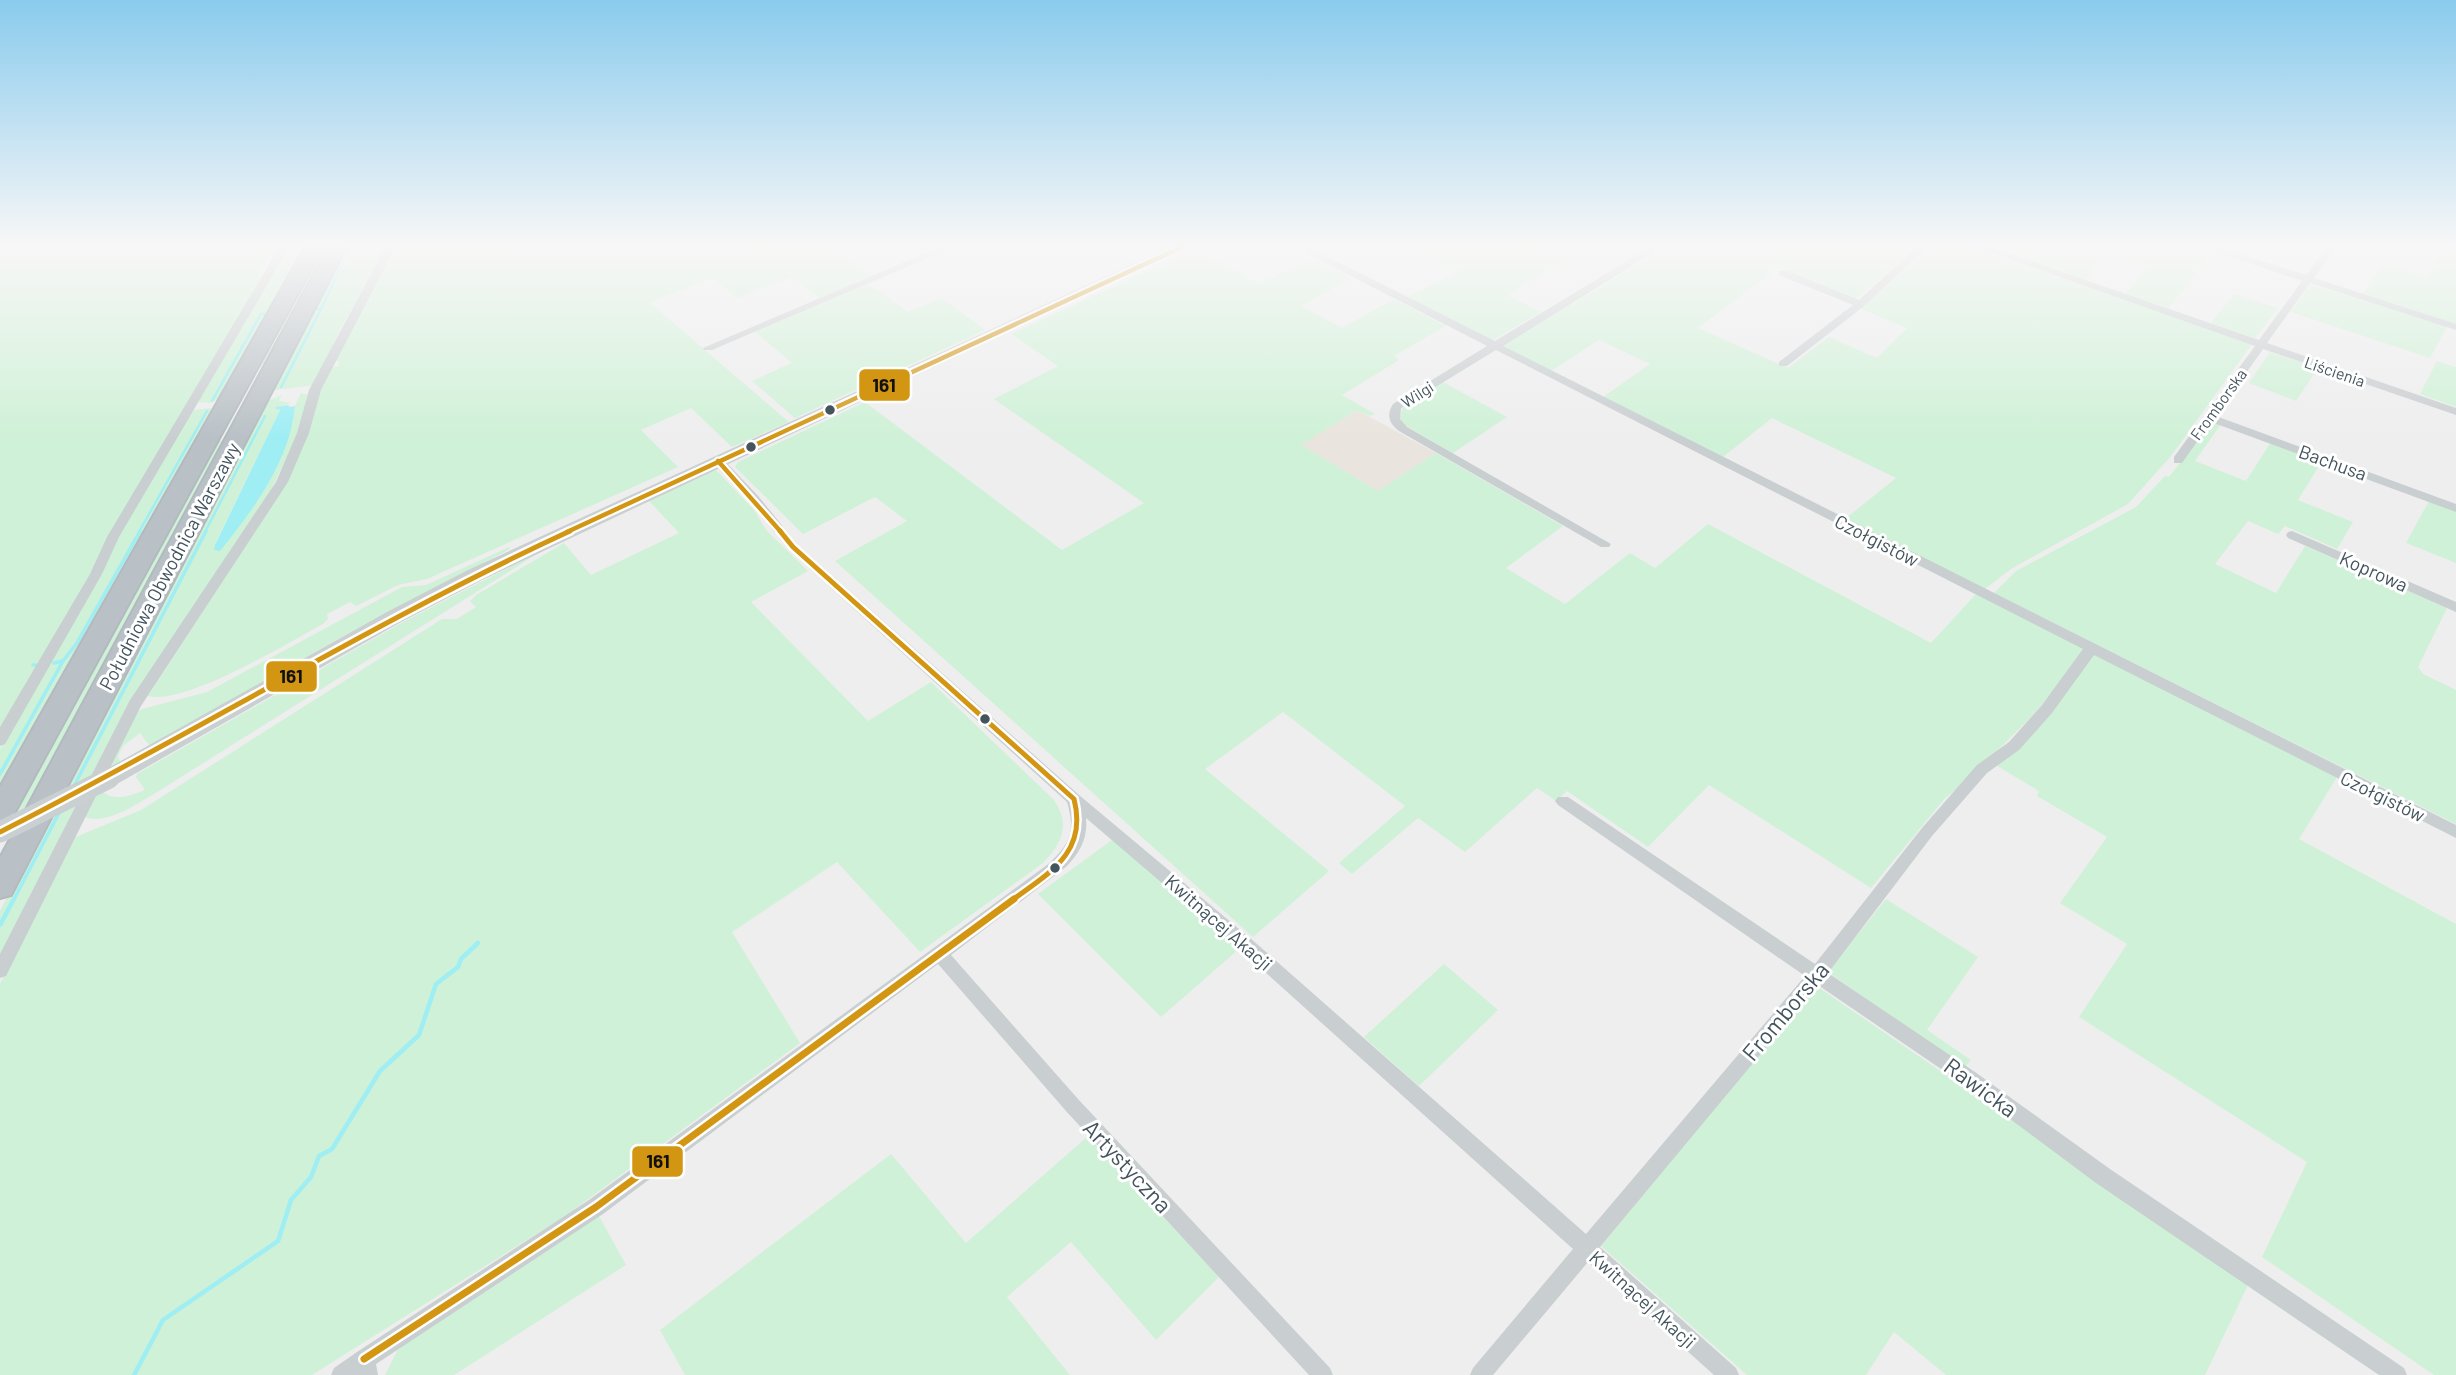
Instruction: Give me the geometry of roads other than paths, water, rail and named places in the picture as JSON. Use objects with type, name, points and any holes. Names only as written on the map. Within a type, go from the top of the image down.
[{"type":"highway","name":"Południowa Obwodnica Warszawy","points":[[0,813],[279,310]]},
{"type":"highway","name":"Południowa Obwodnica Warszawy","points":[[0,886],[304,310]]},
{"type":"street","points":[[0,740],[96,574],[113,537],[247,310]]},
{"type":"street","points":[[0,971],[135,704],[282,482],[303,433],[315,390],[357,310]]},
{"type":"street","points":[[708,348],[798,310]]},
{"type":"street","points":[[0,832],[109,778],[384,622],[463,581],[1045,310]]},
{"type":"street","name":"Czołgistów","points":[[1426,310],[2456,832]]},
{"type":"street","name":"Wilgi","points":[[1553,310],[1397,406],[1393,413],[1395,421],[1403,429],[1605,544]]},
{"type":"street","points":[[1783,364],[1852,310]]},
{"type":"street","name":"Liścienia","points":[[2161,310],[2456,412]]},
{"type":"street","name":"Fromborska","points":[[2178,460],[2286,310]]},
{"type":"street","points":[[2403,310],[2456,327]]},
{"type":"street","name":"Bachusa","points":[[2209,417],[2456,508]]},
{"type":"street","name":"Kwitnącej Akacji","points":[[718,461],[755,500],[793,547],[1074,799],[1251,949],[1728,1375]]},
{"type":"street","name":"Koprowa","points":[[2291,535],[2453,606]]},
{"type":"street","points":[[2453,606],[2456,591]]},
{"type":"street","name":"Fromborska","points":[[1479,1375],[1817,974],[1927,832],[1982,769],[2014,746],[2047,709],[2091,649]]},
{"type":"street","points":[[341,1375],[366,1367],[596,1207],[1053,870],[1071,854],[1080,836],[1081,819],[1074,799]]},
{"type":"street","name":"Rawicka","points":[[1563,801],[1969,1077],[2103,1176],[2398,1375]]},
{"type":"street","name":"Artystyczna","points":[[939,953],[1079,1114],[1323,1375]]},
{"type":"water","points":[[282,406],[295,406],[292,426],[278,465],[245,519],[220,551],[214,550]]},
{"type":"waterway","points":[[281,387],[320,310]]},
{"type":"waterway","points":[[212,401],[261,314],[265,314]]},
{"type":"waterway","points":[[139,532],[207,411]]},
{"type":"waterway","points":[[205,532],[265,416]]},
{"type":"waterway","points":[[63,661],[77,643],[140,531]]},
{"type":"waterway","points":[[75,784],[206,531]]},
{"type":"waterway","points":[[0,774],[63,661]]},
{"type":"waterway","points":[[54,663],[63,661]]},
{"type":"waterway","points":[[13,901],[59,813]]},
{"type":"waterway","points":[[0,925],[14,899]]},
{"type":"waterway","points":[[134,1375],[163,1320],[278,1241],[291,1200],[311,1177],[319,1156],[332,1149],[380,1071],[419,1035],[436,984],[458,967],[461,959],[478,943]]}]
